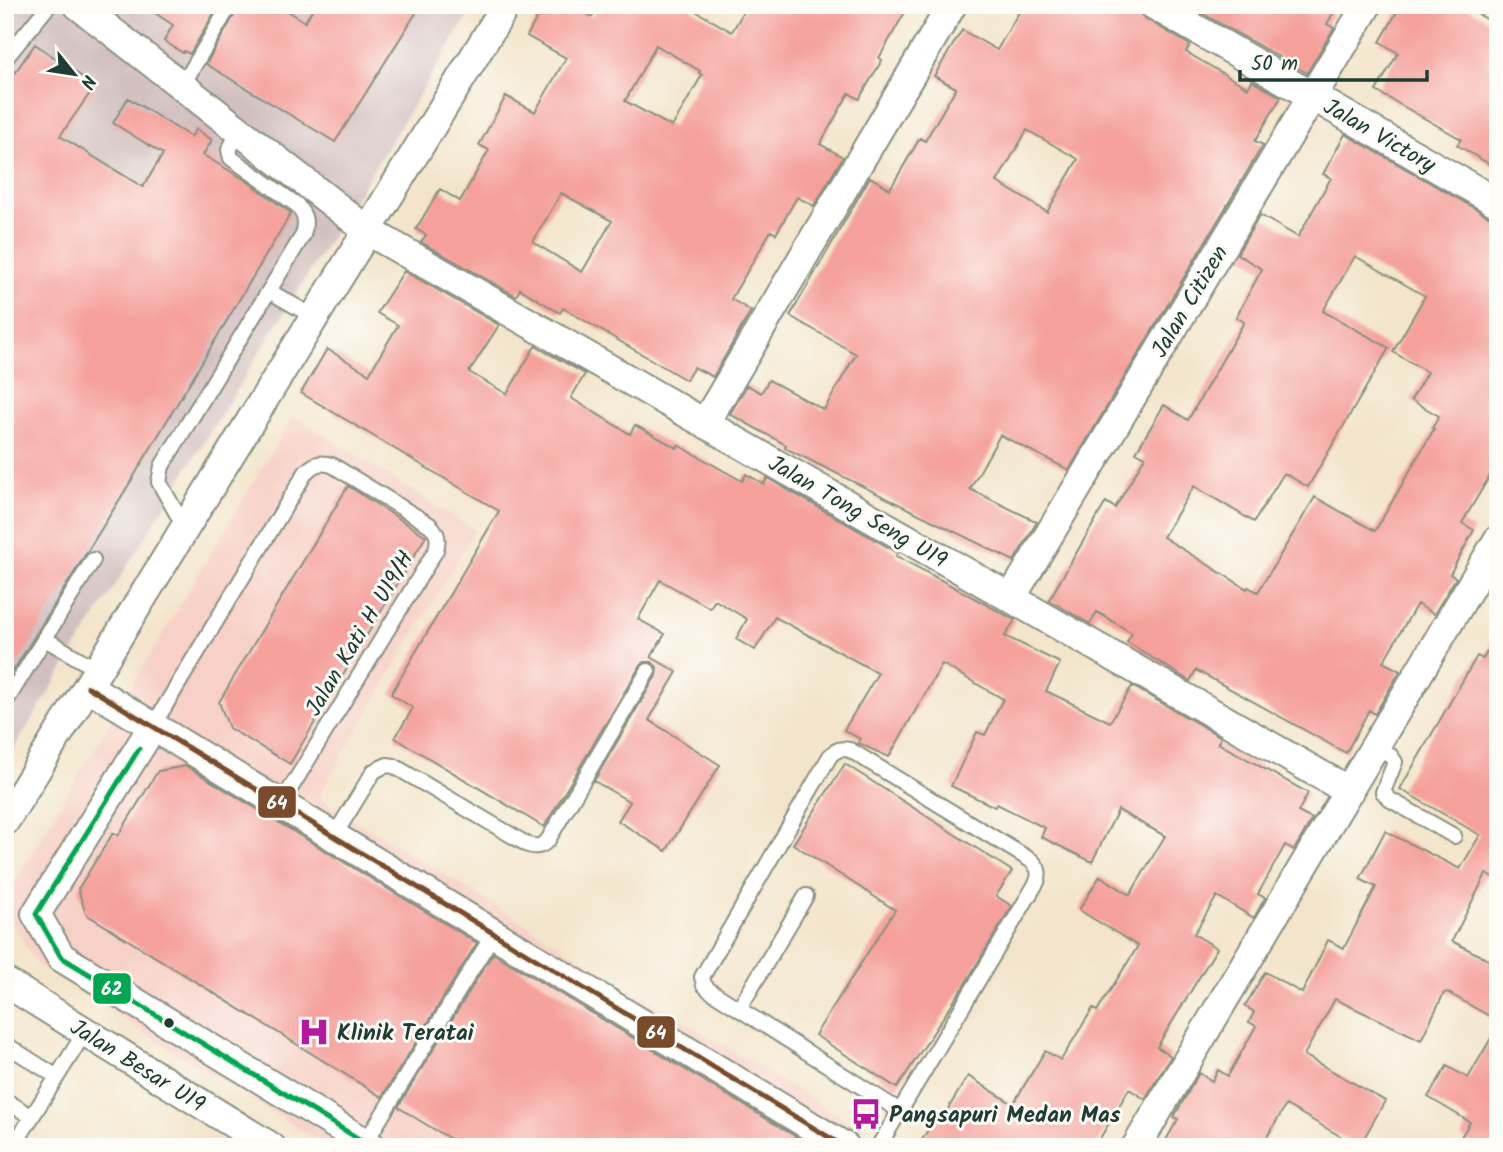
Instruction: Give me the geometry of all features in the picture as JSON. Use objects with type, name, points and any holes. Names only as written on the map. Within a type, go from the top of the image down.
[{"type":"street","name":"Jalan Tong Seng U19","points":[[78,5],[368,231],[1349,791]]},
{"type":"street","points":[[5,821],[506,5]]},
{"type":"street","points":[[705,423],[951,5]]},
{"type":"street","name":"Jalan Victory","points":[[1154,5],[1498,203]]},
{"type":"street","name":"Jalan Citizen","points":[[1011,598],[1367,5]]},
{"type":"street","points":[[1136,1147],[1498,540]]},
{"type":"street","points":[[93,678],[153,726],[845,1147]]},
{"type":"street","points":[[153,726],[36,915],[61,957],[368,1145]]},
{"type":"street","name":"Jalan Besar U19","points":[[5,982],[271,1147]]},
{"type":"lane","points":[[5,59],[49,5]]},
{"type":"lane","points":[[182,86],[230,5]]},
{"type":"lane","points":[[185,528],[162,489],[159,474],[303,235],[306,225],[304,214],[297,205],[231,158],[229,150],[239,131]]},
{"type":"lane","points":[[269,291],[314,317]]},
{"type":"lane","name":"Jalan Kati H U19/H","points":[[153,726],[306,472],[313,465],[322,462],[331,465],[430,525],[436,532],[436,550],[281,804]]},
{"type":"lane","points":[[8,698],[93,560]]},
{"type":"lane","points":[[45,639],[93,678]]},
{"type":"lane","points":[[334,836],[373,771],[387,765],[394,766],[528,845],[543,845],[648,671]]},
{"type":"lane","points":[[1375,746],[1390,755],[1395,762],[1384,792],[1389,799],[1454,836]]},
{"type":"lane","points":[[878,1147],[900,1111],[1037,882],[1040,874],[1032,861],[843,748],[830,756],[702,977],[704,985],[739,1009],[900,1111]]},
{"type":"lane","points":[[739,1009],[806,896]]},
{"type":"lane","points":[[368,1145],[494,933]]},
{"type":"lane","points":[[14,1146],[85,1032]]},
{"type":"lane","points":[[5,1044],[57,1077]]},
{"type":"lane","points":[[5,1100],[32,1117]]},
{"type":"shaded area","points":[[5,5],[475,5],[5,763]]},
{"type":"shaded area","points":[[293,416],[475,530],[318,797],[889,1147],[327,1147],[37,965],[5,911],[5,898]]},
{"type":"building","points":[[143,5],[219,5],[190,54],[184,51],[183,53],[164,41],[173,25]]},
{"type":"building","points":[[240,5],[279,5],[305,22],[315,5],[421,5],[335,142],[206,64]]},
{"type":"building","points":[[544,5],[570,5],[592,17],[599,5],[685,5],[732,32],[747,5],[909,5],[859,99],[849,93],[820,144],[843,157],[814,206],[797,197],[776,234],[771,231],[731,299],[751,311],[713,377],[694,367],[686,380],[563,308],[560,313],[520,289],[516,296],[421,242],[426,235],[416,229],[440,189],[460,201],[489,150],[479,145],[506,96],[535,112],[566,58],[527,36]],"holes":[[[656,45],[700,71],[702,75],[672,127],[625,101]],[[561,193],[612,221],[582,272],[533,242]]]},
{"type":"building","points":[[1023,5],[1137,5],[1140,14],[1146,19],[1190,45],[1186,52],[1248,88],[1252,81],[1281,97],[1255,141],[1263,145],[1069,470],[1000,435],[970,489],[1037,522],[1014,561],[785,448],[786,445],[730,414],[747,385],[761,393],[769,380],[824,410],[856,354],[790,316],[870,177],[890,189],[920,138],[925,141],[956,88],[934,76],[962,30],[997,50]],"holes":[[[1027,130],[1078,159],[1047,212],[997,182]]]},
{"type":"building","points":[[1188,5],[1338,5],[1327,24],[1334,28],[1307,73]]},
{"type":"building","points":[[1401,5],[1463,5],[1498,26],[1498,169],[1457,145],[1461,139],[1376,91],[1398,53],[1380,42]]},
{"type":"building","points":[[35,44],[95,86],[60,136],[143,187],[163,154],[113,123],[128,98],[191,137],[196,129],[212,140],[203,155],[247,181],[291,213],[128,486],[5,684],[5,87]]},
{"type":"building","points":[[1345,134],[1498,220],[1498,462],[1462,523],[1474,530],[1450,574],[1456,578],[1434,614],[1417,604],[1383,662],[1400,671],[1375,714],[1369,710],[1346,753],[1196,670],[1190,681],[1127,642],[1132,633],[1097,612],[1090,624],[1049,600],[1106,502],[1115,508],[1145,457],[1136,452],[1164,405],[1188,420],[1244,322],[1236,317],[1262,269],[1237,254],[1260,215],[1298,237],[1331,178],[1323,174]],"holes":[[[1355,256],[1425,296],[1393,352],[1427,372],[1411,400],[1439,416],[1375,531],[1315,497],[1258,592],[1248,587],[1247,589],[1163,537],[1194,486],[1254,522],[1284,473],[1308,487],[1389,348],[1323,311]]]},
{"type":"building","points":[[404,271],[499,325],[469,372],[507,394],[535,346],[585,374],[571,398],[630,434],[635,425],[677,448],[678,445],[742,481],[746,474],[764,484],[767,478],[898,553],[896,556],[1015,620],[1005,636],[1060,663],[1046,691],[1110,722],[1132,686],[1221,737],[1218,743],[1308,793],[1298,812],[1312,819],[1294,850],[1285,845],[1258,894],[1265,898],[1254,918],[1217,896],[1194,934],[1217,948],[1157,1047],[1171,1056],[1145,1099],[1129,1089],[1095,1147],[918,1147],[937,1114],[943,1117],[968,1076],[1013,1104],[1045,1051],[1061,1060],[1093,1008],[1097,1011],[1138,946],[1079,910],[1100,876],[1130,895],[1165,836],[1118,810],[1092,862],[1041,837],[1045,828],[997,804],[995,807],[951,786],[977,732],[985,735],[1003,699],[942,664],[889,757],[858,743],[860,739],[844,730],[878,673],[775,617],[755,650],[736,639],[747,619],[715,600],[710,608],[660,580],[638,619],[665,634],[651,657],[677,672],[649,720],[720,765],[666,851],[618,821],[630,802],[594,781],[656,676],[657,667],[652,662],[644,662],[640,666],[544,827],[395,738],[413,708],[391,694],[499,511],[301,393],[327,349],[369,374],[398,325],[377,313]]},
{"type":"building","points":[[348,486],[426,536],[290,764],[229,728],[219,702]]},
{"type":"building","points":[[1498,633],[1498,880],[1486,874],[1452,941],[1498,965],[1498,1021],[1447,992],[1444,993],[1421,1040],[1335,999],[1304,1055],[1385,1101],[1359,1147],[1286,1105],[1261,1147],[1162,1147],[1178,1119],[1174,1117],[1199,1073],[1212,1081],[1218,1070],[1228,1076],[1256,1026],[1249,1022],[1254,1012],[1245,1006],[1265,972],[1302,993],[1328,940],[1344,948],[1376,887],[1360,879],[1385,831],[1460,869],[1480,835],[1400,789],[1477,656],[1483,659]]},
{"type":"building","points":[[845,764],[1012,871],[996,896],[1012,906],[897,1088],[815,1035],[895,910],[793,844]]},
{"type":"building","points":[[186,766],[477,943],[382,1097],[86,914],[78,889],[113,833],[118,836],[158,771]]},
{"type":"building","points":[[493,953],[813,1147],[464,1147],[422,1122],[398,1107]]},
{"type":"building","points":[[1498,1026],[1498,1147],[1477,1147],[1461,1137],[1470,1122],[1428,1097],[1447,1066],[1468,1078]]},
{"type":"transit line","name":"64","points":[[88,687],[845,1147]]},
{"type":"transit line","name":"62","points":[[139,749],[36,914],[61,957],[372,1147]]},
{"type":"place","name":"Klinik Teratai","points":[[314,1032]]},
{"type":"place","name":"Pangsapuri Medan Mas","points":[[866,1114]]}]
